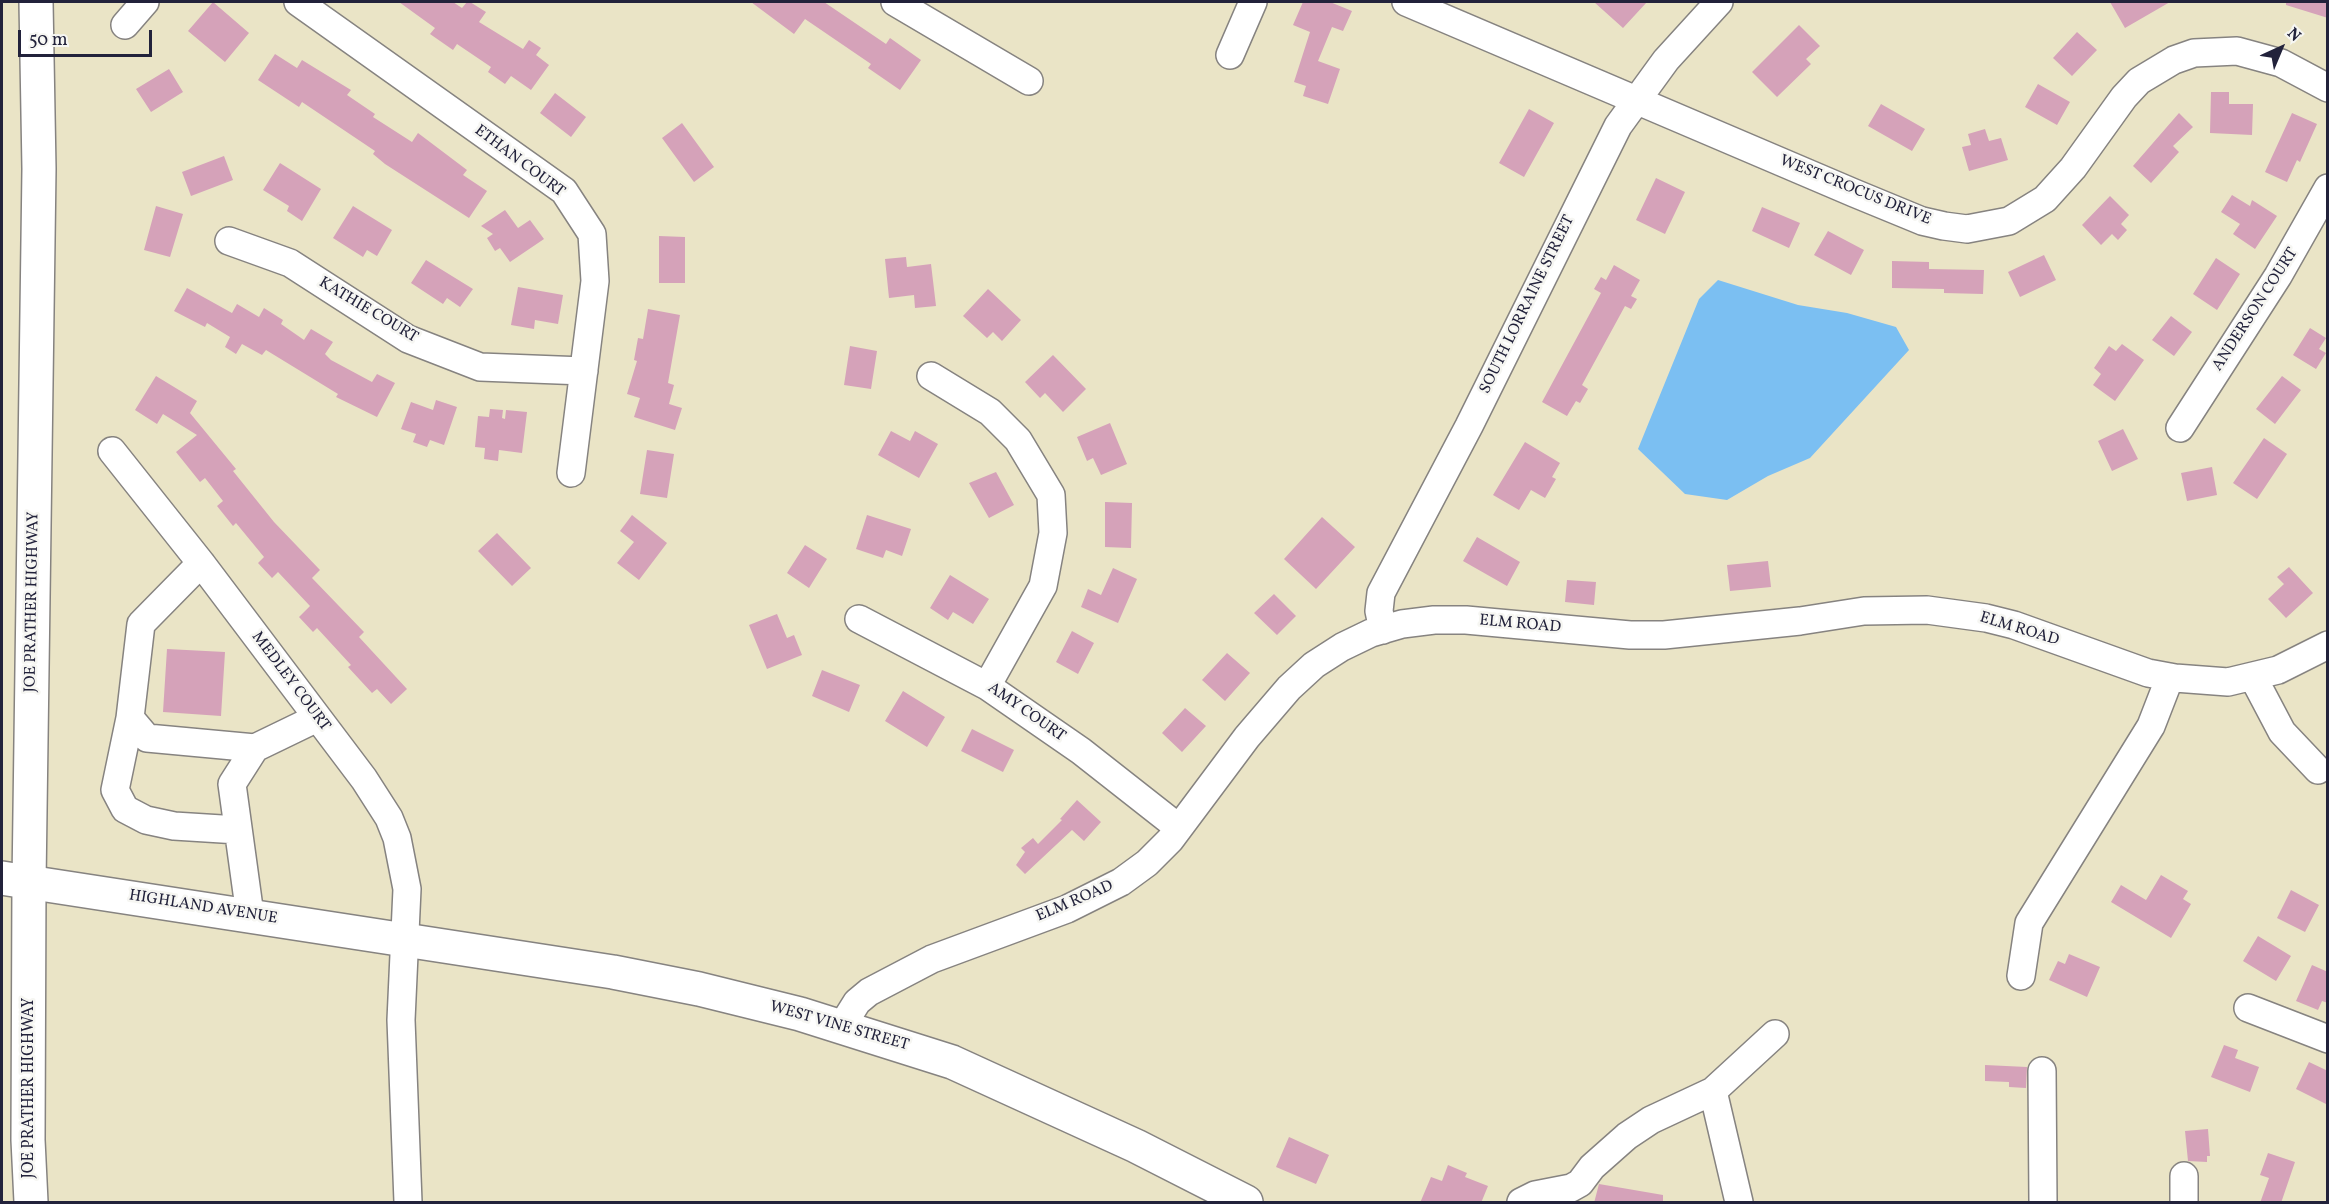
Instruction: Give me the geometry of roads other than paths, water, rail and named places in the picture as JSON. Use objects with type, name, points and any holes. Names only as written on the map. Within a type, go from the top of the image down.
[{"type":"main road","name":"JOE PRATHER HIGHWAY","points":[[31,1203],[15,880],[39,169],[36,2]]},
{"type":"main road","name":"HIGHLAND AVENUE","points":[[15,880],[404,938]]},
{"type":"main road","name":"WEST VINE STREET","points":[[404,938],[699,989],[842,1026],[952,1062],[1104,1130],[1246,1203]]},
{"type":"street","points":[[125,25],[145,2]]},
{"type":"street","name":"ETHAN COURT","points":[[298,2],[564,191],[592,234],[596,281],[571,473]]},
{"type":"street","points":[[895,2],[1029,81]]},
{"type":"street","points":[[1230,55],[1252,2]]},
{"type":"street","name":"WEST CROCUS DRIVE","points":[[1406,2],[1922,221],[1966,229],[2009,221],[2045,199],[2073,168],[2110,113],[2124,97],[2156,69],[2174,60],[2194,53],[2237,51],[2281,63],[2328,88]]},
{"type":"street","name":"SOUTH LORRAINE STREET","points":[[1383,630],[1379,611],[1381,593],[1469,426],[1612,136],[1636,99],[1719,2]]},
{"type":"street","name":"ANDERSON COURT","points":[[2180,428],[2278,276],[2328,188]]},
{"type":"street","name":"KATHIE COURT","points":[[229,241],[290,263],[408,339],[480,367],[584,371]]},
{"type":"street","points":[[931,376],[997,419],[1018,440],[1051,495],[1053,533],[1043,586],[987,686]]},
{"type":"street","name":"MEDLEY COURT","points":[[112,451],[201,563],[378,799],[397,837],[407,889],[401,1020],[408,1203]]},
{"type":"street","points":[[201,563],[141,624],[130,718],[115,790],[125,809],[146,820],[174,826],[238,830]]},
{"type":"street","name":"ELM ROAD","points":[[842,1026],[857,1002],[869,992],[932,959],[1067,909],[1121,882],[1147,863],[1179,828],[1247,737],[1289,688],[1314,665],[1342,647],[1383,630],[1434,620],[1466,620],[1630,635],[1664,635],[1800,621],[1864,611],[1927,610],[1986,618],[2014,625],[2148,672],[2170,677],[2228,682],[2294,664],[2328,645]]},
{"type":"street","name":"AMY COURT","points":[[860,619],[987,686],[1081,751],[1179,828]]},
{"type":"street","points":[[2021,976],[2029,923],[2151,726],[2170,677]]},
{"type":"street","points":[[2253,677],[2282,732],[2318,770]]},
{"type":"street","points":[[130,718],[147,738],[255,748],[317,718]]},
{"type":"street","points":[[250,915],[232,784],[255,748]]},
{"type":"street","points":[[2248,1008],[2328,1039]]},
{"type":"street","points":[[1521,1203],[1535,1195],[1571,1188],[1579,1193],[1592,1167],[1627,1136],[1651,1120],[1713,1090],[1775,1034]]},
{"type":"street","points":[[2042,1071],[2043,1203]]},
{"type":"street","points":[[1713,1090],[1739,1203]]},
{"type":"water","points":[[1718,280],[1798,305],[1847,313],[1896,327],[1909,350],[1810,458],[1768,476],[1727,500],[1685,494],[1638,449],[1699,299]]}]
